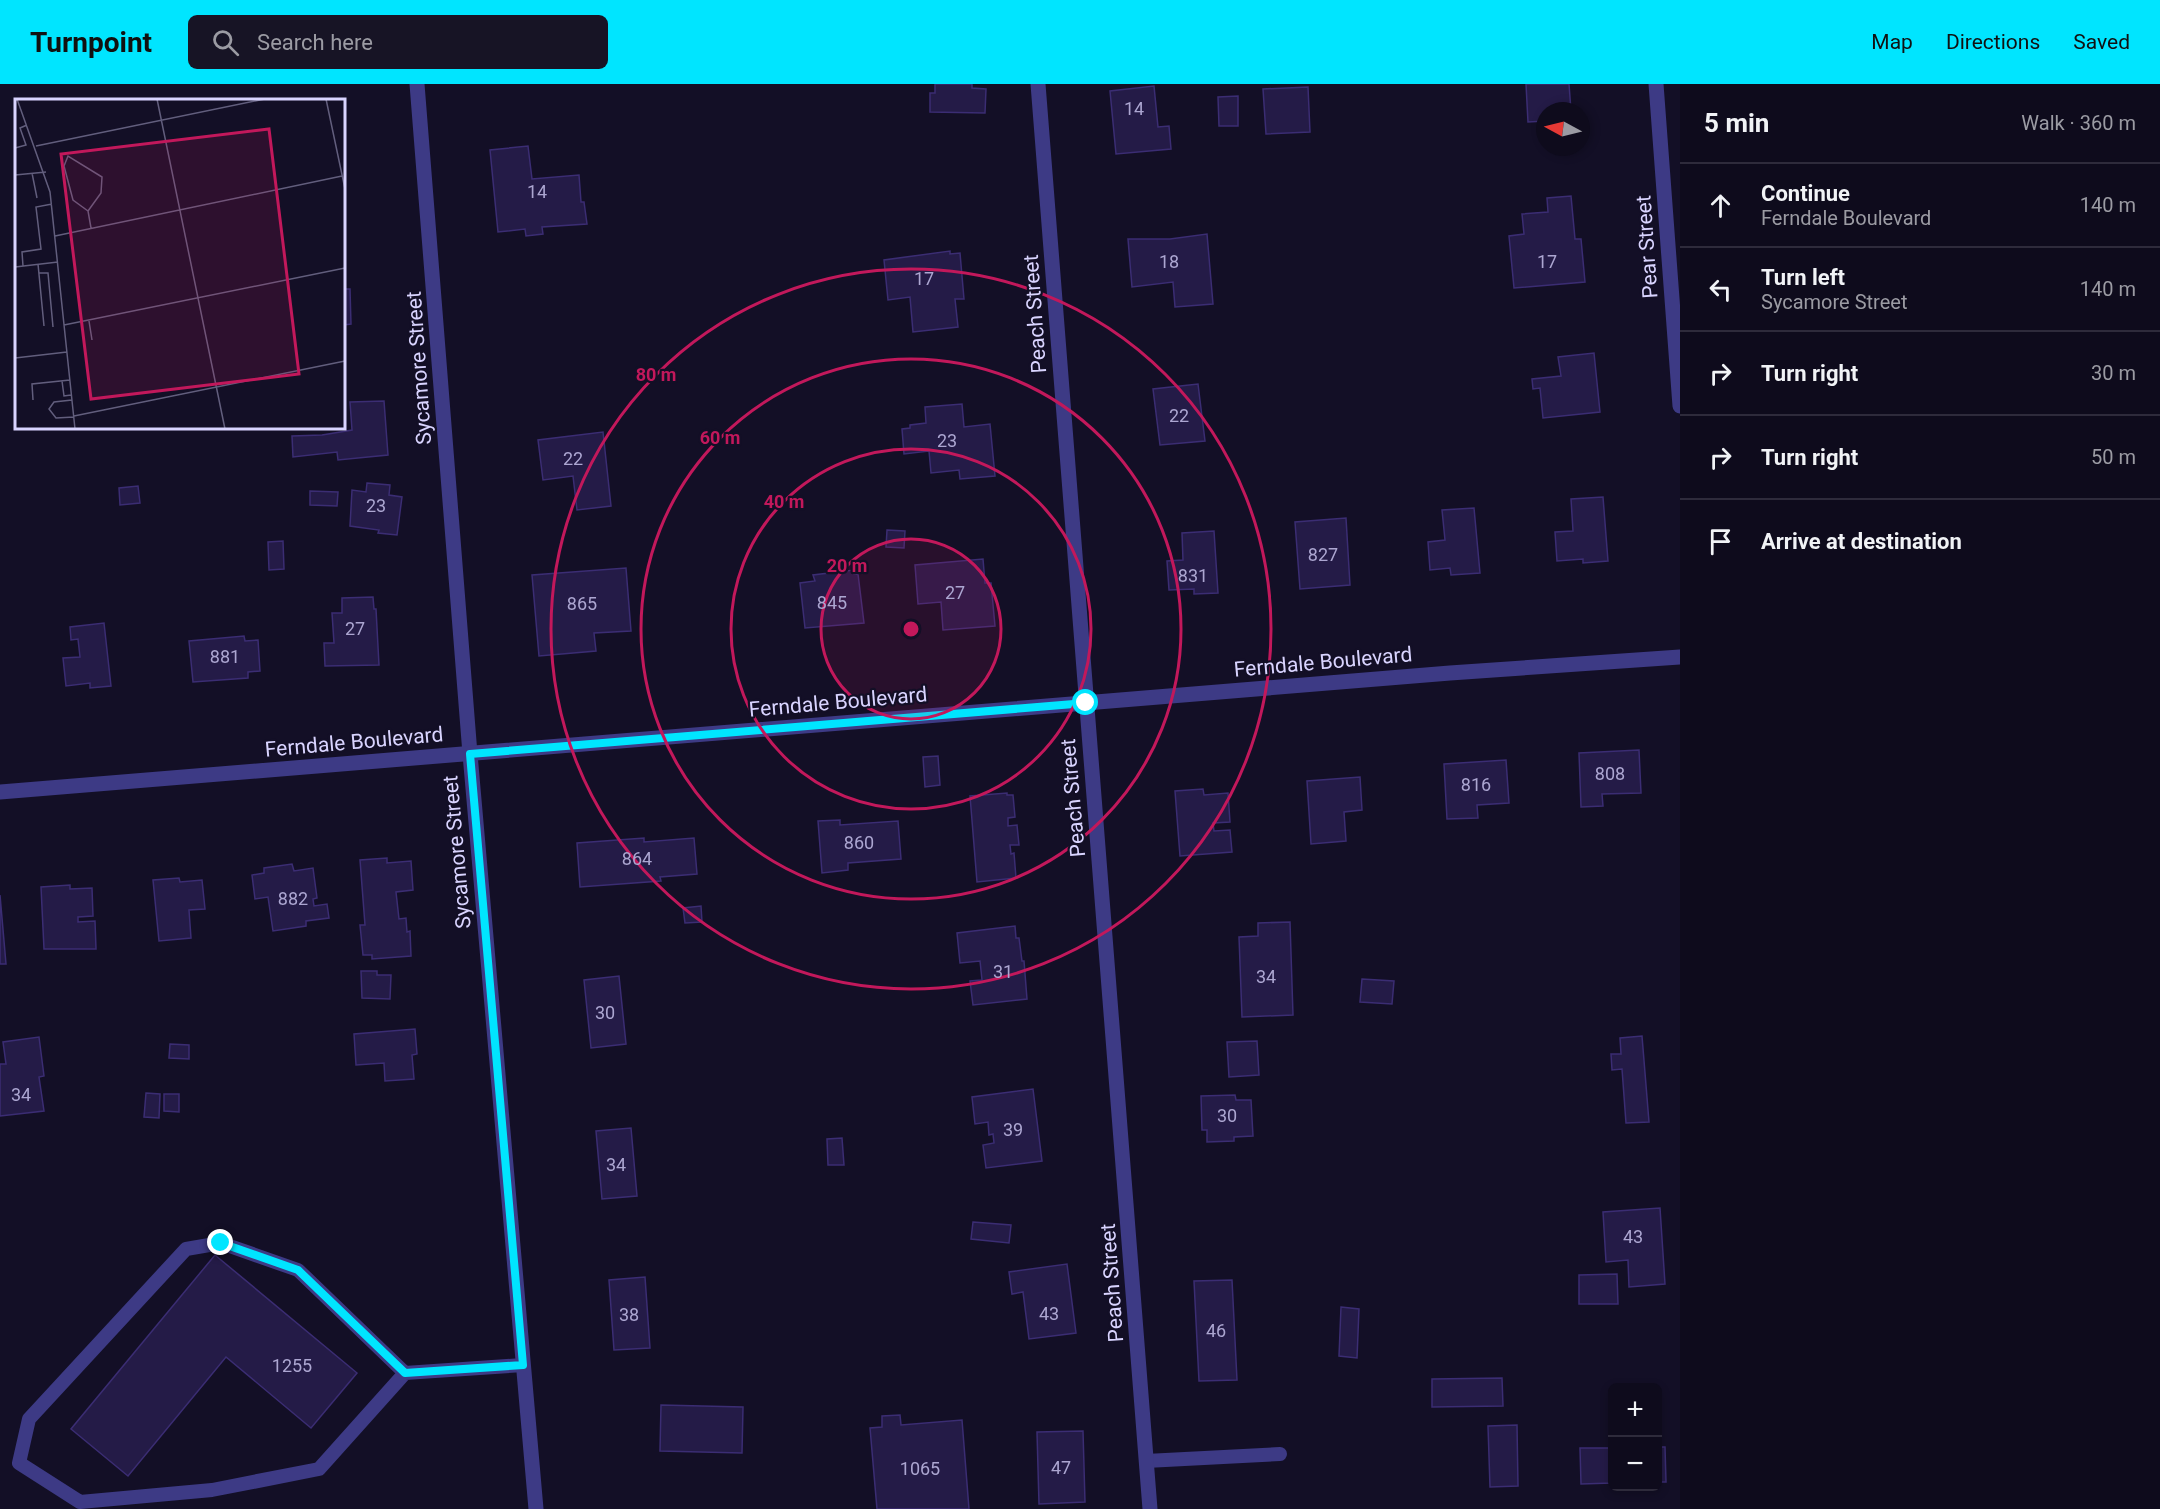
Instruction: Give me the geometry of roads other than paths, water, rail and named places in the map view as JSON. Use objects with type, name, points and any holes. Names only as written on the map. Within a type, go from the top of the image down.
[{"type":"street","name":"Sycamore Street","points":[[417,84],[470,754],[536,1509]]},
{"type":"street","name":"Peach Street","points":[[1038,84],[1150,1509]]},
{"type":"street","name":"Pear Street","points":[[1656,84],[1680,406]]},
{"type":"street","name":"Ferndale Boulevard","points":[[0,792],[1438,674],[1680,657]]},
{"type":"lane","points":[[405,1373],[298,1270],[221,1243],[186,1249],[29,1419],[19,1463],[80,1502],[212,1490],[319,1469],[405,1373],[523,1365]]},
{"type":"lane","points":[[1146,1461],[1280,1454]]}]
